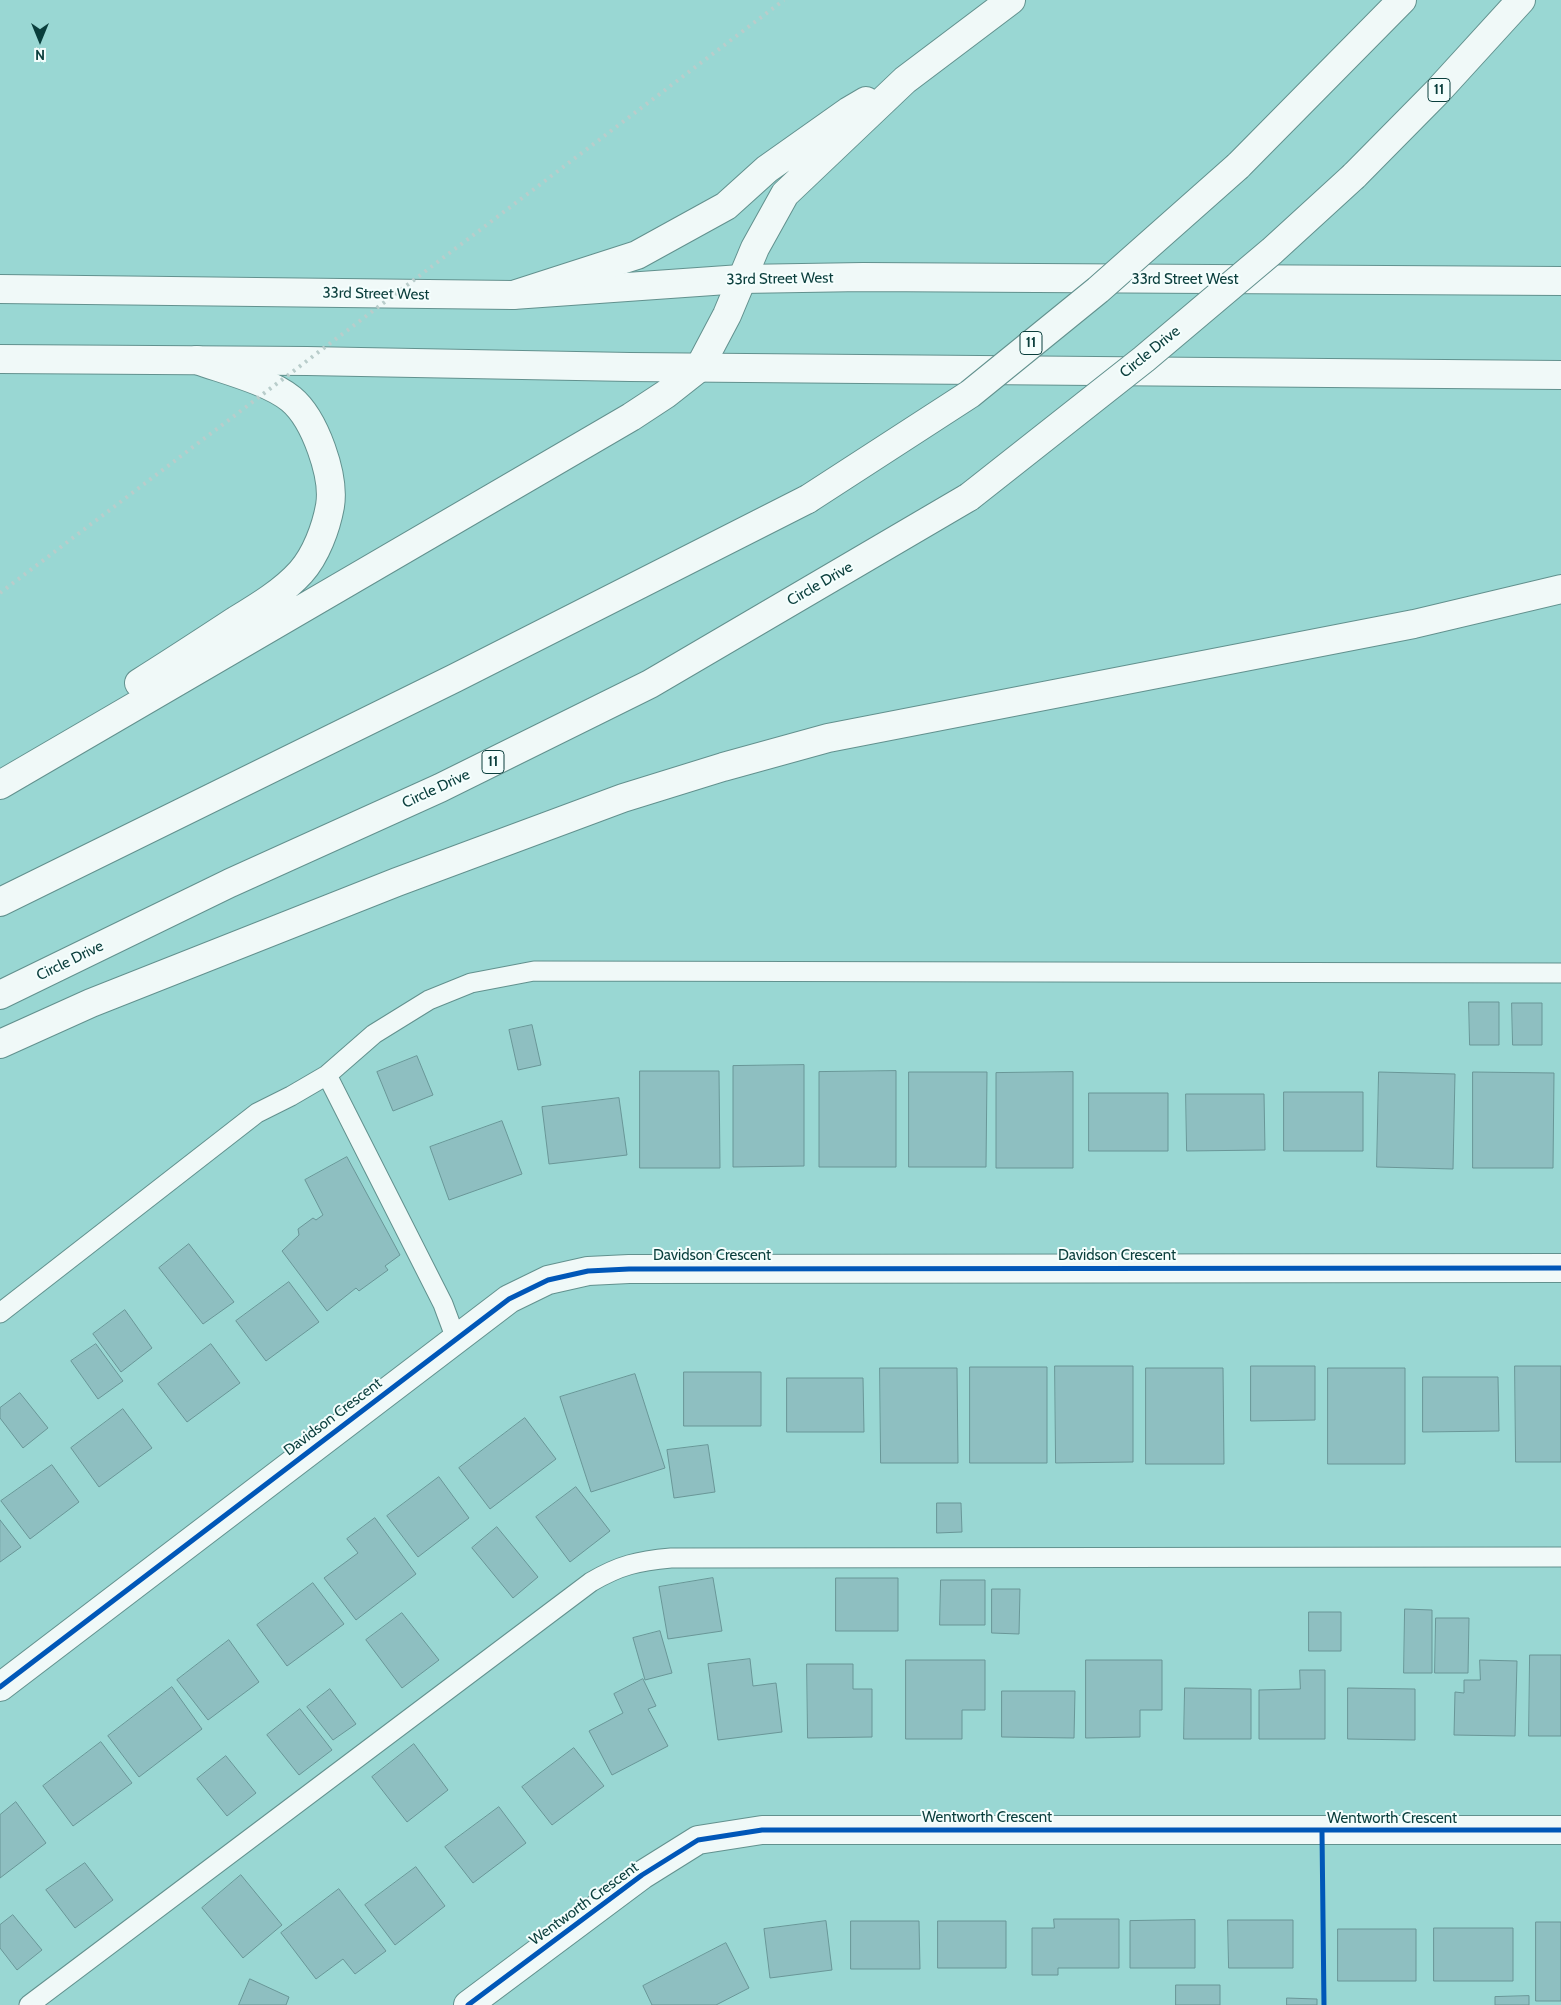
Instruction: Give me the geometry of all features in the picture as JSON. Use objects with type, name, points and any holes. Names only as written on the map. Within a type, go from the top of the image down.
[{"type":"main road","points":[[0,784],[623,422],[666,394],[699,368],[727,315],[755,248],[785,194],[905,80],[1011,0]]},
{"type":"main road","name":"11","points":[[0,902],[437,687],[808,499],[970,394],[1098,290],[1238,166],[1402,0]]},
{"type":"main road","name":"Circle Drive","points":[[0,995],[230,882],[440,788],[650,684],[969,497],[1151,352],[1272,251],[1354,176],[1437,92],[1522,0]]},
{"type":"main road","points":[[513,295],[636,255],[726,206],[767,169],[849,111],[905,80]]},
{"type":"main road","name":"33rd Street West","points":[[0,289],[513,295],[741,279],[864,277],[1561,281]]},
{"type":"main road","points":[[0,359],[197,360],[699,368],[1561,375]]},
{"type":"main road","points":[[0,784],[78,723],[272,597],[302,571],[319,542],[330,505],[328,475],[320,445],[306,418],[292,400],[272,386],[197,360]]},
{"type":"main road","points":[[1294,647],[1389,616],[1484,593],[1561,571]]},
{"type":"main road","points":[[0,1044],[91,1003],[397,882],[624,798],[723,767],[828,738],[1414,624],[1561,589]]},
{"type":"main road","name":"Davidson Crescent","points":[[0,1687],[509,1299],[548,1280],[588,1271],[629,1269],[1561,1268]]},
{"type":"main road","name":"Wentworth Crescent","points":[[468,2005],[642,1876],[698,1840],[762,1830],[1561,1830]]},
{"type":"lane","points":[[0,1313],[257,1112],[291,1096],[327,1075],[374,1034],[429,1000],[471,983],[534,971],[1561,973]]},
{"type":"lane","points":[[327,1075],[443,1304],[456,1339]]},
{"type":"lane","points":[[29,2005],[591,1582],[615,1569],[640,1561],[671,1558],[1561,1557]]},
{"type":"building","points":[[1469,1002],[1499,1002],[1499,1045],[1470,1045]]},
{"type":"building","points":[[1512,1003],[1542,1003],[1542,1045],[1513,1045]]},
{"type":"building","points":[[532,1025],[541,1065],[518,1070],[509,1030]]},
{"type":"building","points":[[417,1056],[433,1095],[393,1111],[377,1072]]},
{"type":"building","points":[[804,1065],[804,1166],[733,1167],[733,1066]]},
{"type":"building","points":[[640,1071],[719,1071],[720,1168],[640,1168]]},
{"type":"building","points":[[896,1071],[896,1167],[819,1167],[819,1072]]},
{"type":"building","points":[[909,1072],[987,1072],[986,1167],[909,1167]]},
{"type":"building","points":[[1073,1072],[1073,1168],[996,1168],[996,1073]]},
{"type":"building","points":[[1379,1072],[1455,1074],[1453,1169],[1377,1167]]},
{"type":"building","points":[[1473,1072],[1554,1073],[1553,1168],[1473,1168]]},
{"type":"building","points":[[1284,1092],[1363,1092],[1363,1151],[1284,1151]]},
{"type":"building","points":[[1089,1093],[1168,1093],[1168,1151],[1089,1151]]},
{"type":"building","points":[[1186,1094],[1264,1094],[1265,1150],[1187,1151]]},
{"type":"building","points":[[619,1098],[627,1155],[549,1164],[542,1107]]},
{"type":"building","points":[[502,1121],[522,1174],[449,1200],[430,1147]]},
{"type":"building","points":[[347,1157],[400,1255],[385,1266],[388,1270],[359,1291],[356,1288],[327,1311],[282,1251],[299,1235],[298,1229],[313,1218],[316,1220],[323,1215],[305,1180]]},
{"type":"building","points":[[189,1244],[234,1302],[203,1324],[159,1268]]},
{"type":"building","points":[[289,1282],[319,1322],[266,1361],[236,1321]]},
{"type":"building","points":[[125,1310],[152,1348],[121,1372],[93,1334]]},
{"type":"building","points":[[96,1344],[123,1381],[98,1399],[71,1361]]},
{"type":"building","points":[[211,1344],[240,1383],[187,1422],[158,1384]]},
{"type":"building","points":[[1055,1366],[1133,1366],[1133,1462],[1056,1463]]},
{"type":"building","points":[[1251,1366],[1315,1366],[1315,1420],[1251,1421]]},
{"type":"building","points":[[1515,1366],[1561,1366],[1561,1462],[1516,1462]]},
{"type":"building","points":[[970,1367],[1047,1367],[1047,1463],[970,1463]]},
{"type":"building","points":[[880,1368],[957,1368],[958,1463],[881,1463]]},
{"type":"building","points":[[1146,1368],[1223,1368],[1224,1464],[1146,1464]]},
{"type":"building","points":[[1328,1368],[1405,1368],[1405,1464],[1328,1464]]},
{"type":"building","points":[[684,1372],[761,1372],[761,1426],[684,1426]]},
{"type":"building","points":[[635,1374],[665,1468],[591,1492],[560,1397]]},
{"type":"building","points":[[1423,1377],[1498,1377],[1499,1431],[1423,1432]]},
{"type":"building","points":[[787,1378],[863,1378],[864,1432],[787,1432]]},
{"type":"building","points":[[20,1393],[48,1428],[23,1448],[0,1418],[0,1408]]},
{"type":"building","points":[[123,1409],[152,1448],[99,1487],[71,1448]]},
{"type":"building","points":[[525,1418],[556,1459],[490,1509],[459,1468]]},
{"type":"building","points":[[708,1445],[715,1492],[674,1498],[667,1450]]},
{"type":"building","points":[[52,1465],[79,1502],[30,1539],[1,1501]]},
{"type":"building","points":[[439,1477],[469,1518],[418,1557],[387,1516]]},
{"type":"building","points":[[576,1487],[610,1531],[570,1562],[536,1517]]},
{"type":"building","points":[[937,1503],[961,1503],[962,1532],[937,1533]]},
{"type":"building","points":[[375,1518],[416,1574],[356,1620],[324,1578],[358,1553],[347,1539]]},
{"type":"building","points":[[0,1520],[21,1547],[0,1562]]},
{"type":"building","points":[[497,1527],[538,1577],[513,1598],[472,1548]]},
{"type":"building","points":[[713,1578],[722,1631],[668,1639],[659,1587]]},
{"type":"building","points":[[836,1578],[898,1578],[898,1631],[836,1631]]},
{"type":"building","points":[[941,1580],[985,1580],[985,1625],[940,1625]]},
{"type":"building","points":[[313,1583],[344,1624],[287,1666],[257,1625]]},
{"type":"building","points":[[992,1589],[1020,1589],[1019,1634],[992,1633]]},
{"type":"building","points":[[1405,1609],[1432,1610],[1432,1673],[1404,1673]]},
{"type":"building","points":[[1309,1612],[1341,1612],[1341,1651],[1309,1651]]},
{"type":"building","points":[[402,1613],[439,1660],[402,1688],[366,1640]]},
{"type":"building","points":[[1436,1618],[1469,1618],[1468,1673],[1435,1673]]},
{"type":"building","points":[[660,1631],[672,1673],[645,1680],[633,1638]]},
{"type":"building","points":[[229,1640],[259,1682],[208,1720],[177,1680]]},
{"type":"building","points":[[1530,1655],[1561,1655],[1561,1736],[1529,1736]]},
{"type":"building","points":[[750,1659],[753,1686],[776,1683],[782,1732],[718,1740],[708,1664]]},
{"type":"building","points":[[906,1660],[985,1660],[985,1710],[962,1710],[962,1739],[906,1739]]},
{"type":"building","points":[[1086,1660],[1162,1660],[1162,1710],[1140,1710],[1140,1737],[1086,1738]]},
{"type":"building","points":[[1480,1660],[1517,1661],[1515,1736],[1454,1735],[1455,1692],[1464,1693],[1464,1680],[1480,1680]]},
{"type":"building","points":[[807,1664],[853,1664],[853,1689],[872,1689],[872,1737],[808,1738]]},
{"type":"building","points":[[1300,1670],[1325,1670],[1325,1739],[1259,1739],[1259,1690],[1300,1689]]},
{"type":"building","points":[[643,1679],[656,1706],[648,1709],[668,1746],[612,1775],[589,1731],[623,1713],[614,1694]]},
{"type":"building","points":[[172,1687],[202,1729],[139,1777],[108,1736]]},
{"type":"building","points":[[1185,1688],[1251,1689],[1251,1739],[1184,1739]]},
{"type":"building","points":[[1348,1688],[1415,1689],[1415,1740],[1348,1739]]},
{"type":"building","points":[[330,1689],[356,1724],[333,1740],[307,1707]]},
{"type":"building","points":[[1002,1691],[1075,1691],[1074,1738],[1002,1737]]},
{"type":"building","points":[[300,1709],[332,1750],[299,1775],[267,1735]]},
{"type":"building","points":[[101,1742],[132,1783],[73,1826],[43,1786]]},
{"type":"building","points":[[414,1744],[448,1790],[407,1822],[372,1777]]},
{"type":"building","points":[[574,1748],[604,1786],[552,1825],[522,1787]]},
{"type":"building","points":[[226,1756],[256,1793],[227,1816],[197,1779]]},
{"type":"building","points":[[16,1802],[46,1843],[0,1878],[0,1815]]},
{"type":"building","points":[[499,1807],[526,1843],[473,1883],[445,1847]]},
{"type":"building","points":[[85,1863],[113,1900],[75,1928],[46,1890]]},
{"type":"building","points":[[416,1867],[445,1906],[395,1945],[365,1905]]},
{"type":"building","points":[[241,1875],[282,1925],[243,1958],[202,1908]]},
{"type":"building","points":[[339,1889],[386,1951],[355,1974],[343,1959],[316,1979],[281,1933]]},
{"type":"building","points":[[13,1915],[42,1950],[17,1970],[0,1948],[0,1925]]},
{"type":"building","points":[[1054,1919],[1119,1919],[1119,1968],[1058,1968],[1058,1975],[1032,1975],[1032,1928],[1054,1928]]},
{"type":"building","points":[[1195,1920],[1195,1968],[1130,1968],[1130,1921]]},
{"type":"building","points":[[1228,1920],[1293,1920],[1293,1968],[1229,1968]]},
{"type":"building","points":[[826,1921],[832,1970],[770,1978],[764,1929]]},
{"type":"building","points":[[851,1921],[919,1921],[920,1969],[851,1969]]},
{"type":"building","points":[[938,1921],[1006,1921],[1006,1968],[938,1968]]},
{"type":"building","points":[[1536,1922],[1561,1922],[1561,2001],[1536,2001]]},
{"type":"building","points":[[1434,1928],[1513,1928],[1513,1981],[1434,1981]]},
{"type":"building","points":[[1338,1929],[1416,1929],[1416,1981],[1338,1981]]},
{"type":"building","points":[[726,1943],[749,1988],[716,2005],[652,2005],[643,1986]]},
{"type":"building","points":[[250,1979],[289,1997],[286,2005],[239,2005]]},
{"type":"building","points":[[1176,1985],[1220,1985],[1220,2005],[1176,2005]]},
{"type":"building","points":[[1529,1996],[1529,2005],[1495,2005],[1495,1997]]},
{"type":"building","points":[[1287,1998],[1317,1999],[1317,2005],[1287,2005]]},
{"type":"railway","points":[[0,593],[784,0]]},
{"type":"cycle path","points":[[0,1687],[509,1299],[548,1280],[588,1271],[629,1269],[1561,1268]]},
{"type":"cycle path","points":[[468,2005],[642,1875],[698,1840],[762,1830],[1561,1830]]},
{"type":"cycle path","points":[[1322,1832],[1324,2005]]}]
